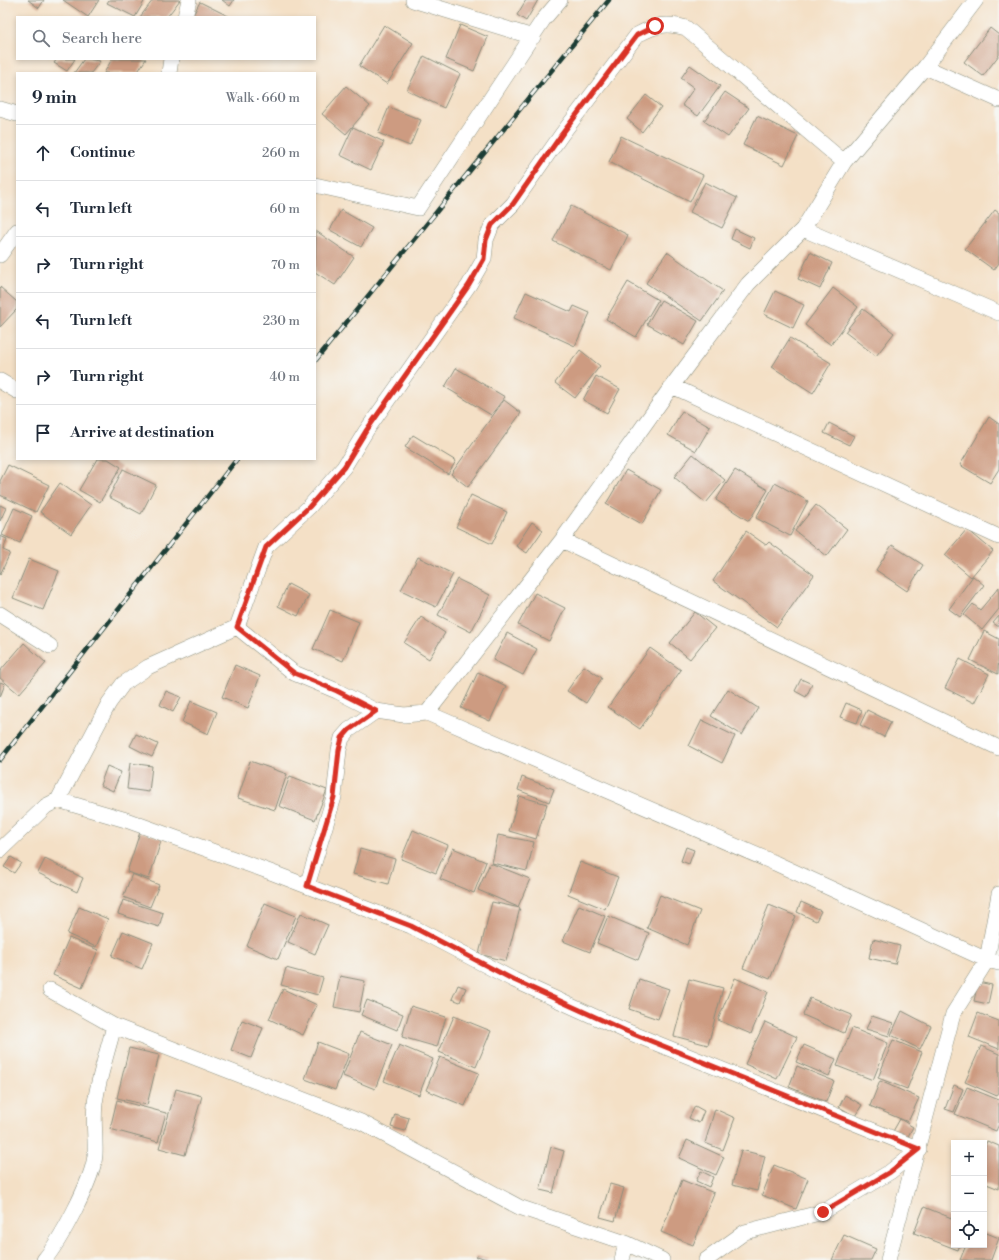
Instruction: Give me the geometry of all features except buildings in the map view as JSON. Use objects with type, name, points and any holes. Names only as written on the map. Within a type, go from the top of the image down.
[{"type":"street","points":[[185,16],[189,0]]},
{"type":"street","points":[[414,0],[532,37]]},
{"type":"street","points":[[316,185],[418,208],[543,20],[560,0]]},
{"type":"street","points":[[427,713],[562,540],[672,386],[748,284],[803,229],[844,162],[925,67],[976,0]]},
{"type":"street","points":[[0,850],[46,806],[58,800],[109,703],[123,684],[148,667],[237,627],[266,547],[309,507],[344,467],[366,431],[469,285],[484,259],[486,240],[492,225],[513,204],[562,134],[637,35],[655,26],[672,24],[686,28],[844,162]]},
{"type":"street","points":[[169,72],[170,60]]},
{"type":"street","points":[[925,67],[999,100]]},
{"type":"street","points":[[0,109],[16,114]]},
{"type":"street","points":[[803,229],[999,313]]},
{"type":"street","points":[[0,255],[16,232]]},
{"type":"street","points":[[0,381],[16,390]]},
{"type":"street","points":[[672,386],[999,537]]},
{"type":"street","points":[[562,540],[999,748]]},
{"type":"street","points":[[0,614],[50,646]]},
{"type":"street","points":[[237,627],[294,673],[337,691],[376,711],[404,715],[427,713],[775,863],[993,962]]},
{"type":"street","points":[[307,886],[334,797],[339,750],[342,738],[349,730],[376,711]]},
{"type":"street","points":[[58,800],[126,820],[307,886],[411,926],[514,980],[626,1031],[919,1149]]},
{"type":"street","points":[[888,1260],[919,1149],[953,1014],[993,962],[999,894]]},
{"type":"street","points":[[50,990],[114,1026],[361,1122],[519,1207],[626,1243],[662,1260]]},
{"type":"street","points":[[44,1260],[54,1247],[92,1173],[95,1154],[93,1116],[96,1096],[114,1026]]},
{"type":"street","points":[[706,1260],[746,1232],[823,1212],[883,1177],[919,1149]]},
{"type":"street","points":[[622,1260],[626,1243]]},
{"type":"railway","points":[[316,360],[609,0]]},
{"type":"railway","points":[[0,760],[236,460]]},
{"type":"route","points":[[655,26],[637,35],[562,134],[513,204],[492,225],[486,240],[484,259],[469,285],[366,431],[344,467],[309,507],[266,547],[237,627],[294,673],[337,691],[376,711],[349,730],[342,738],[339,750],[334,797],[307,886],[411,926],[514,980],[626,1031],[919,1149],[890,1172],[863,1190],[823,1212]]}]
